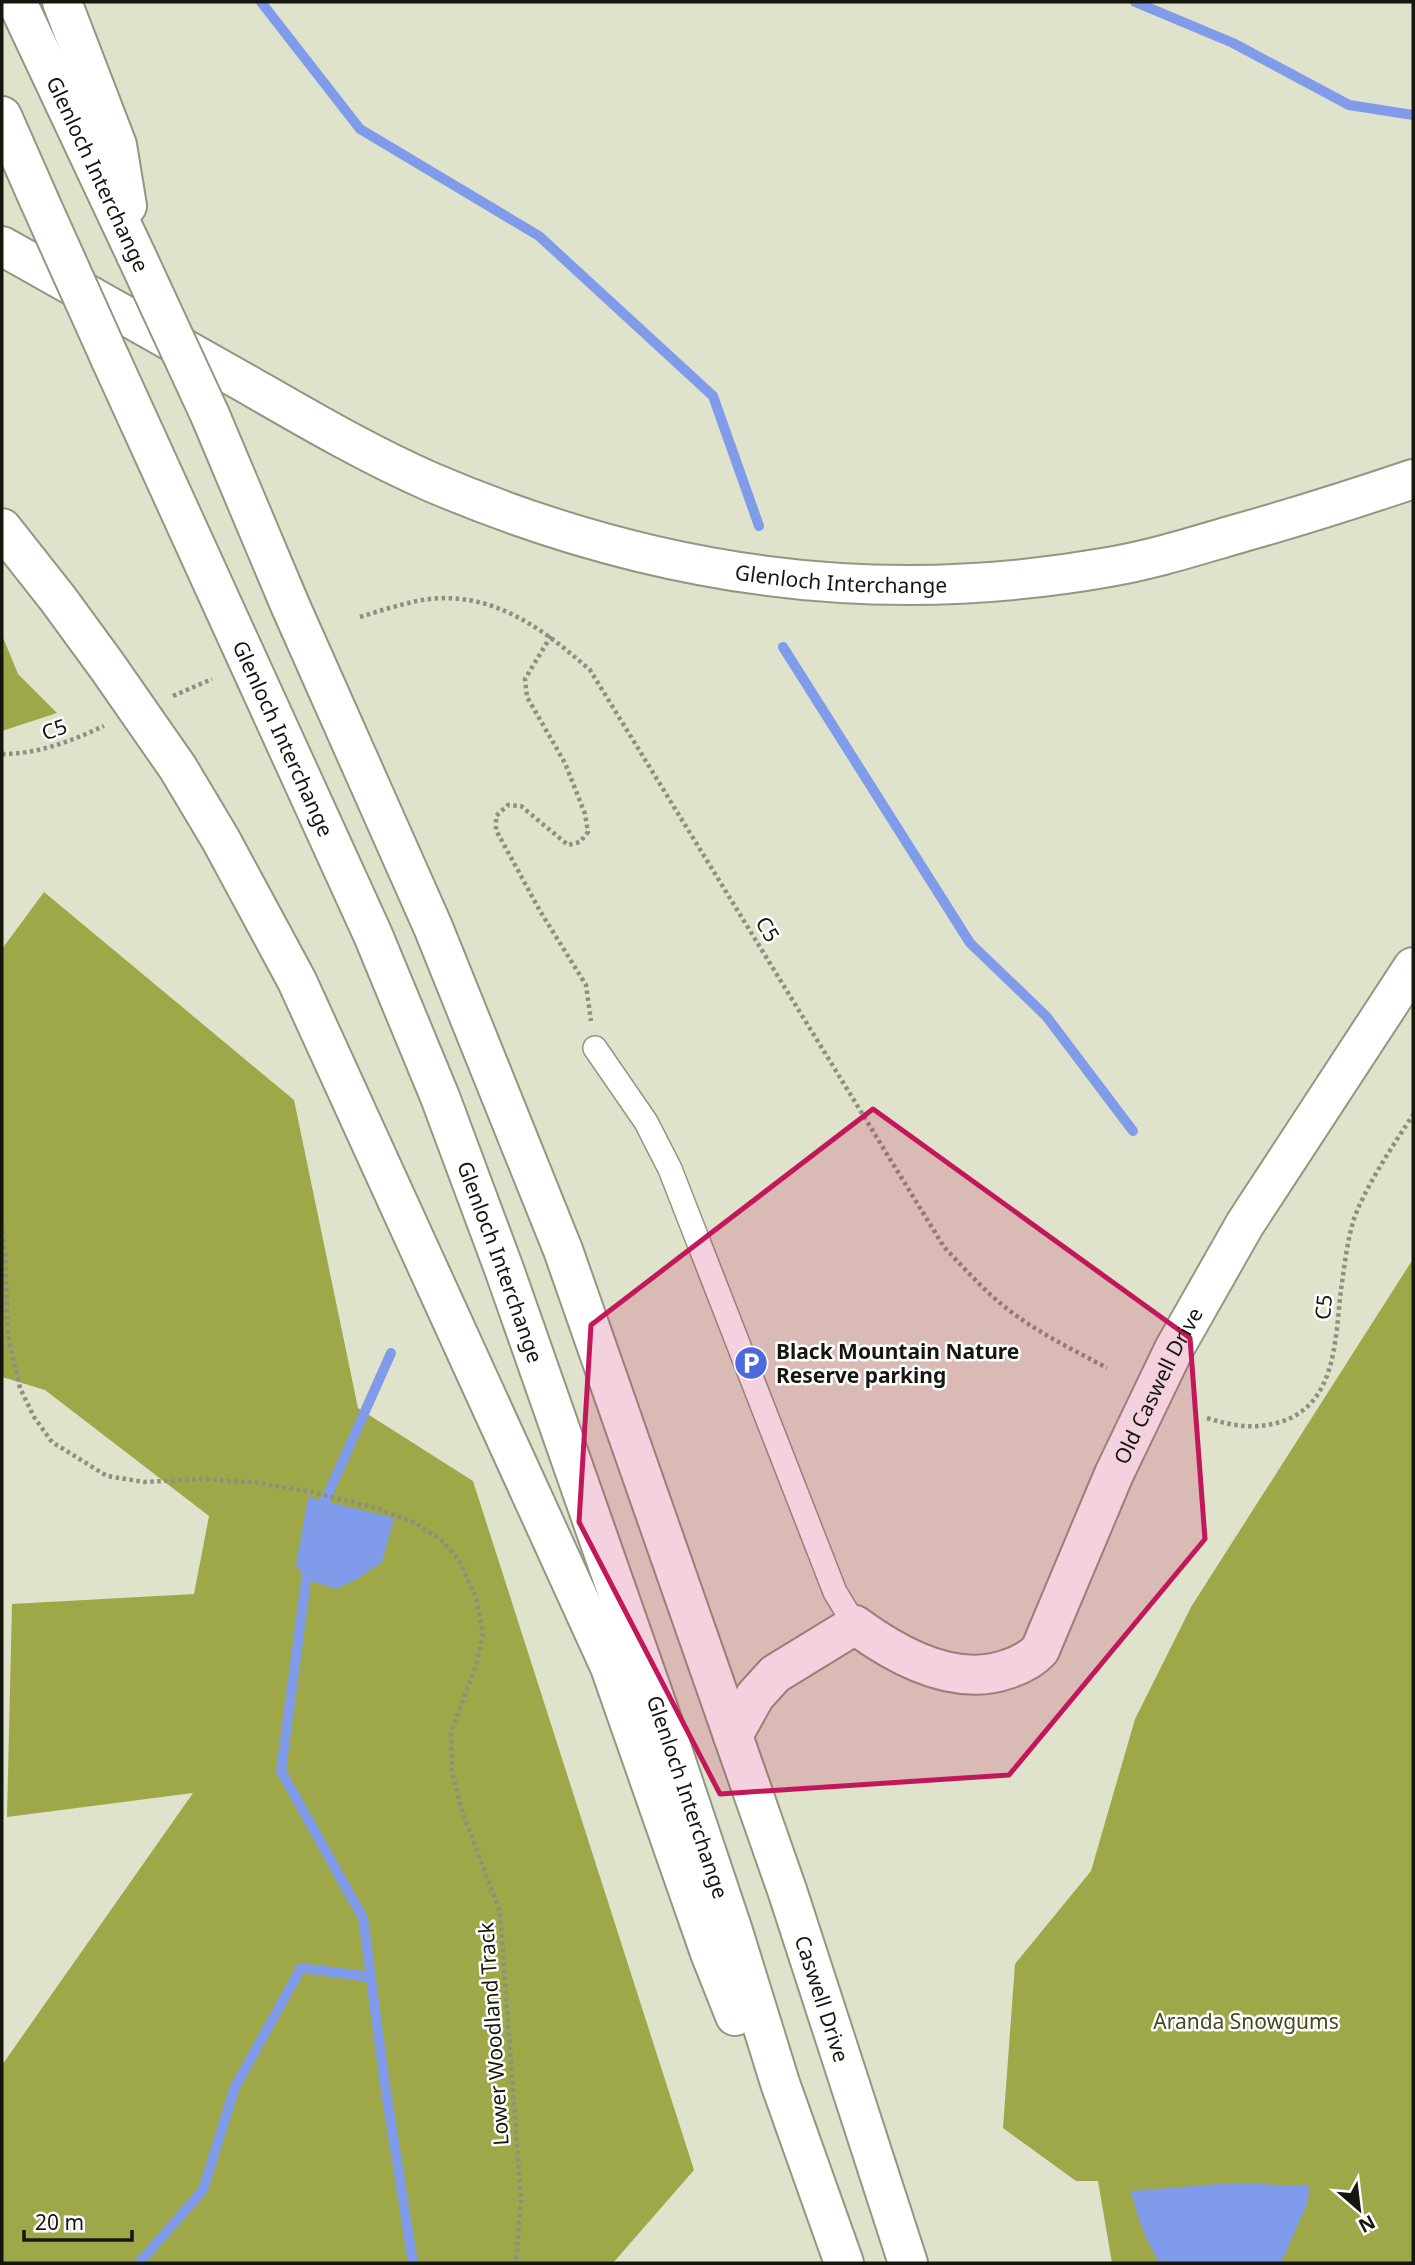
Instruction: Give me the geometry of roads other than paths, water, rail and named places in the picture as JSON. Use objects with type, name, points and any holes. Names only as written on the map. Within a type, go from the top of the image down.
[{"type":"main road","name":"Glenloch Interchange","points":[[17,2],[210,415],[290,605],[433,927],[563,1250],[733,1736]]},
{"type":"main road","points":[[62,2],[117,145],[136,255]]},
{"type":"main road","name":"Glenloch Interchange","points":[[2,116],[373,935],[440,1097],[504,1269],[666,1731],[733,1931],[780,2083],[844,2263]]},
{"type":"main road","name":"Glenloch Interchange","points":[[2,246],[344,439],[428,480],[499,509],[596,542],[723,571],[848,584],[912,585],[1048,576],[1111,567],[1181,551],[1413,479]]},
{"type":"main road","points":[[2,528],[75,621],[178,768],[221,839],[297,981],[610,1667],[710,1953],[769,2102],[818,2188]]},
{"type":"main road","name":"Old Caswell Drive","points":[[855,1625],[895,1651],[924,1665],[953,1673],[977,1675],[1000,1672],[1020,1665],[1041,1650],[1114,1474],[1174,1349],[1245,1224],[1413,967]]},
{"type":"main road","points":[[733,1736],[755,1696],[775,1674],[855,1625]]},
{"type":"main road","name":"Caswell Drive","points":[[733,1736],[797,1919],[908,2263]]},
{"type":"lane","name":"Old Caswell Drive","points":[[595,1048],[646,1122],[670,1169],[835,1592],[855,1625]]},
{"type":"water","points":[[308,1497],[394,1518],[382,1562],[336,1589],[306,1579],[296,1565]]},
{"type":"water","points":[[1233,2183],[1309,2186],[1308,2202],[1281,2263],[1160,2263],[1146,2237],[1131,2191]]},
{"type":"waterway","points":[[261,2],[360,129],[539,236],[713,396],[759,526]]},
{"type":"waterway","points":[[1135,2],[1233,43],[1349,105],[1413,115]]},
{"type":"waterway","points":[[783,647],[970,943],[1046,1016],[1133,1131]]},
{"type":"waterway","points":[[320,1512],[391,1353]]},
{"type":"waterway","points":[[308,1565],[281,1771],[363,1918],[385,2085],[413,2263]]},
{"type":"waterway","points":[[139,2263],[203,2190],[235,2087],[301,1968],[371,1977]]},
{"type":"place","name":"Black Mountain Nature Reserve parking","points":[[751,1363]]},
{"type":"park label","name":"Aranda Snowgums","points":[[1246,2021]]}]
